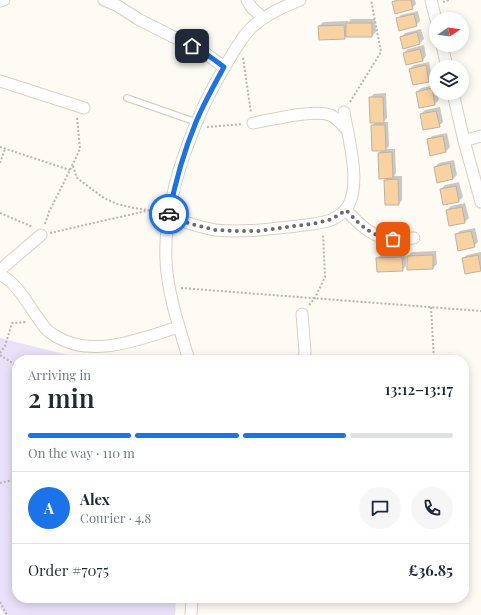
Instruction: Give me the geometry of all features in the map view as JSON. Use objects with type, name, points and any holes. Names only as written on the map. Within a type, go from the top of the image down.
[{"type":"street","points":[[0,1],[4,0]]},
{"type":"street","points":[[104,0],[205,53],[224,67]]},
{"type":"street","points":[[247,0],[252,8],[263,18]]},
{"type":"street","points":[[187,355],[170,288],[166,261],[169,216],[181,166],[196,122],[224,67],[241,40],[263,18],[300,0]]},
{"type":"street","points":[[431,0],[434,12]]},
{"type":"street","points":[[0,81],[81,107]]},
{"type":"street","points":[[455,100],[481,202]]},
{"type":"street","points":[[169,216],[191,224],[215,230],[235,231],[258,231],[322,222],[332,219],[346,210],[353,193],[354,179],[344,112]]},
{"type":"street","points":[[253,123],[321,113],[340,121],[347,130]]},
{"type":"street","points":[[464,141],[481,136]]},
{"type":"street","points":[[346,210],[364,229],[371,233],[384,238],[393,239],[406,236]]},
{"type":"street","points":[[0,270],[42,235]]},
{"type":"street","points":[[0,274],[12,283],[23,296],[48,332],[67,343],[87,347],[104,346],[124,343],[179,327]]},
{"type":"street","points":[[302,314],[305,355]]},
{"type":"street","points":[[191,615],[192,603]]},
{"type":"lane","points":[[126,98],[196,122]]},
{"type":"path","points":[[344,112],[381,52],[371,0]]},
{"type":"path","points":[[196,122],[207,127],[253,123],[241,40]]},
{"type":"path","points":[[42,235],[49,212],[80,149],[81,107]]},
{"type":"path","points":[[0,147],[70,170]]},
{"type":"path","points":[[0,163],[5,149]]},
{"type":"path","points":[[73,165],[77,178],[104,198],[117,204],[150,210]]},
{"type":"path","points":[[42,235],[171,204]]},
{"type":"path","points":[[0,213],[33,227],[42,235]]},
{"type":"path","points":[[302,314],[315,298],[325,277],[322,222]]},
{"type":"path","points":[[170,288],[481,311]]},
{"type":"path","points":[[431,307],[434,355]]},
{"type":"path","points":[[12,362],[0,354],[5,346],[12,323],[40,321]]},
{"type":"path","points":[[0,483],[12,480]]},
{"type":"path","points":[[0,602],[7,615]]},
{"type":"shaded area","points":[[0,338],[67,355],[12,355],[12,603],[176,603],[175,615],[5,615],[0,608]]},
{"type":"building","points":[[398,0],[411,0],[413,9],[395,14],[392,2]]},
{"type":"building","points":[[414,14],[417,26],[399,31],[396,18]]},
{"type":"building","points":[[346,23],[372,23],[372,37],[346,37]]},
{"type":"building","points":[[344,25],[345,39],[319,40],[318,26]]},
{"type":"building","points":[[417,32],[420,44],[403,49],[400,37]]},
{"type":"building","points":[[420,49],[423,61],[406,65],[403,53]]},
{"type":"building","points":[[426,65],[429,82],[413,85],[409,69]]},
{"type":"building","points":[[429,89],[429,100],[434,100],[435,105],[419,108],[416,92]]},
{"type":"building","points":[[369,97],[383,97],[384,123],[370,123]]},
{"type":"building","points":[[436,111],[440,127],[423,130],[420,114]]},
{"type":"building","points":[[371,125],[385,125],[386,151],[372,151]]},
{"type":"building","points":[[443,136],[446,152],[430,156],[427,139]]},
{"type":"building","points":[[392,152],[393,178],[379,179],[378,153]]},
{"type":"building","points":[[450,163],[453,179],[437,183],[434,167]]},
{"type":"building","points":[[398,179],[399,205],[385,205],[384,180]]},
{"type":"building","points":[[456,186],[459,202],[443,205],[440,189]]},
{"type":"building","points":[[462,207],[465,223],[449,226],[446,210]]},
{"type":"building","points":[[471,231],[475,247],[458,251],[455,234]]},
{"type":"building","points":[[433,255],[433,269],[407,270],[407,256]]},
{"type":"building","points":[[478,255],[481,271],[465,274],[462,258]]},
{"type":"building","points":[[402,257],[403,271],[377,272],[376,258]]},
{"type":"way so far","points":[[169,214],[169,216],[191,224],[215,230],[258,231],[317,223],[332,219],[346,210],[364,229],[384,238],[393,239]]},
{"type":"route","points":[[169,214],[181,166],[196,122],[224,67],[205,53],[192,46]]}]
